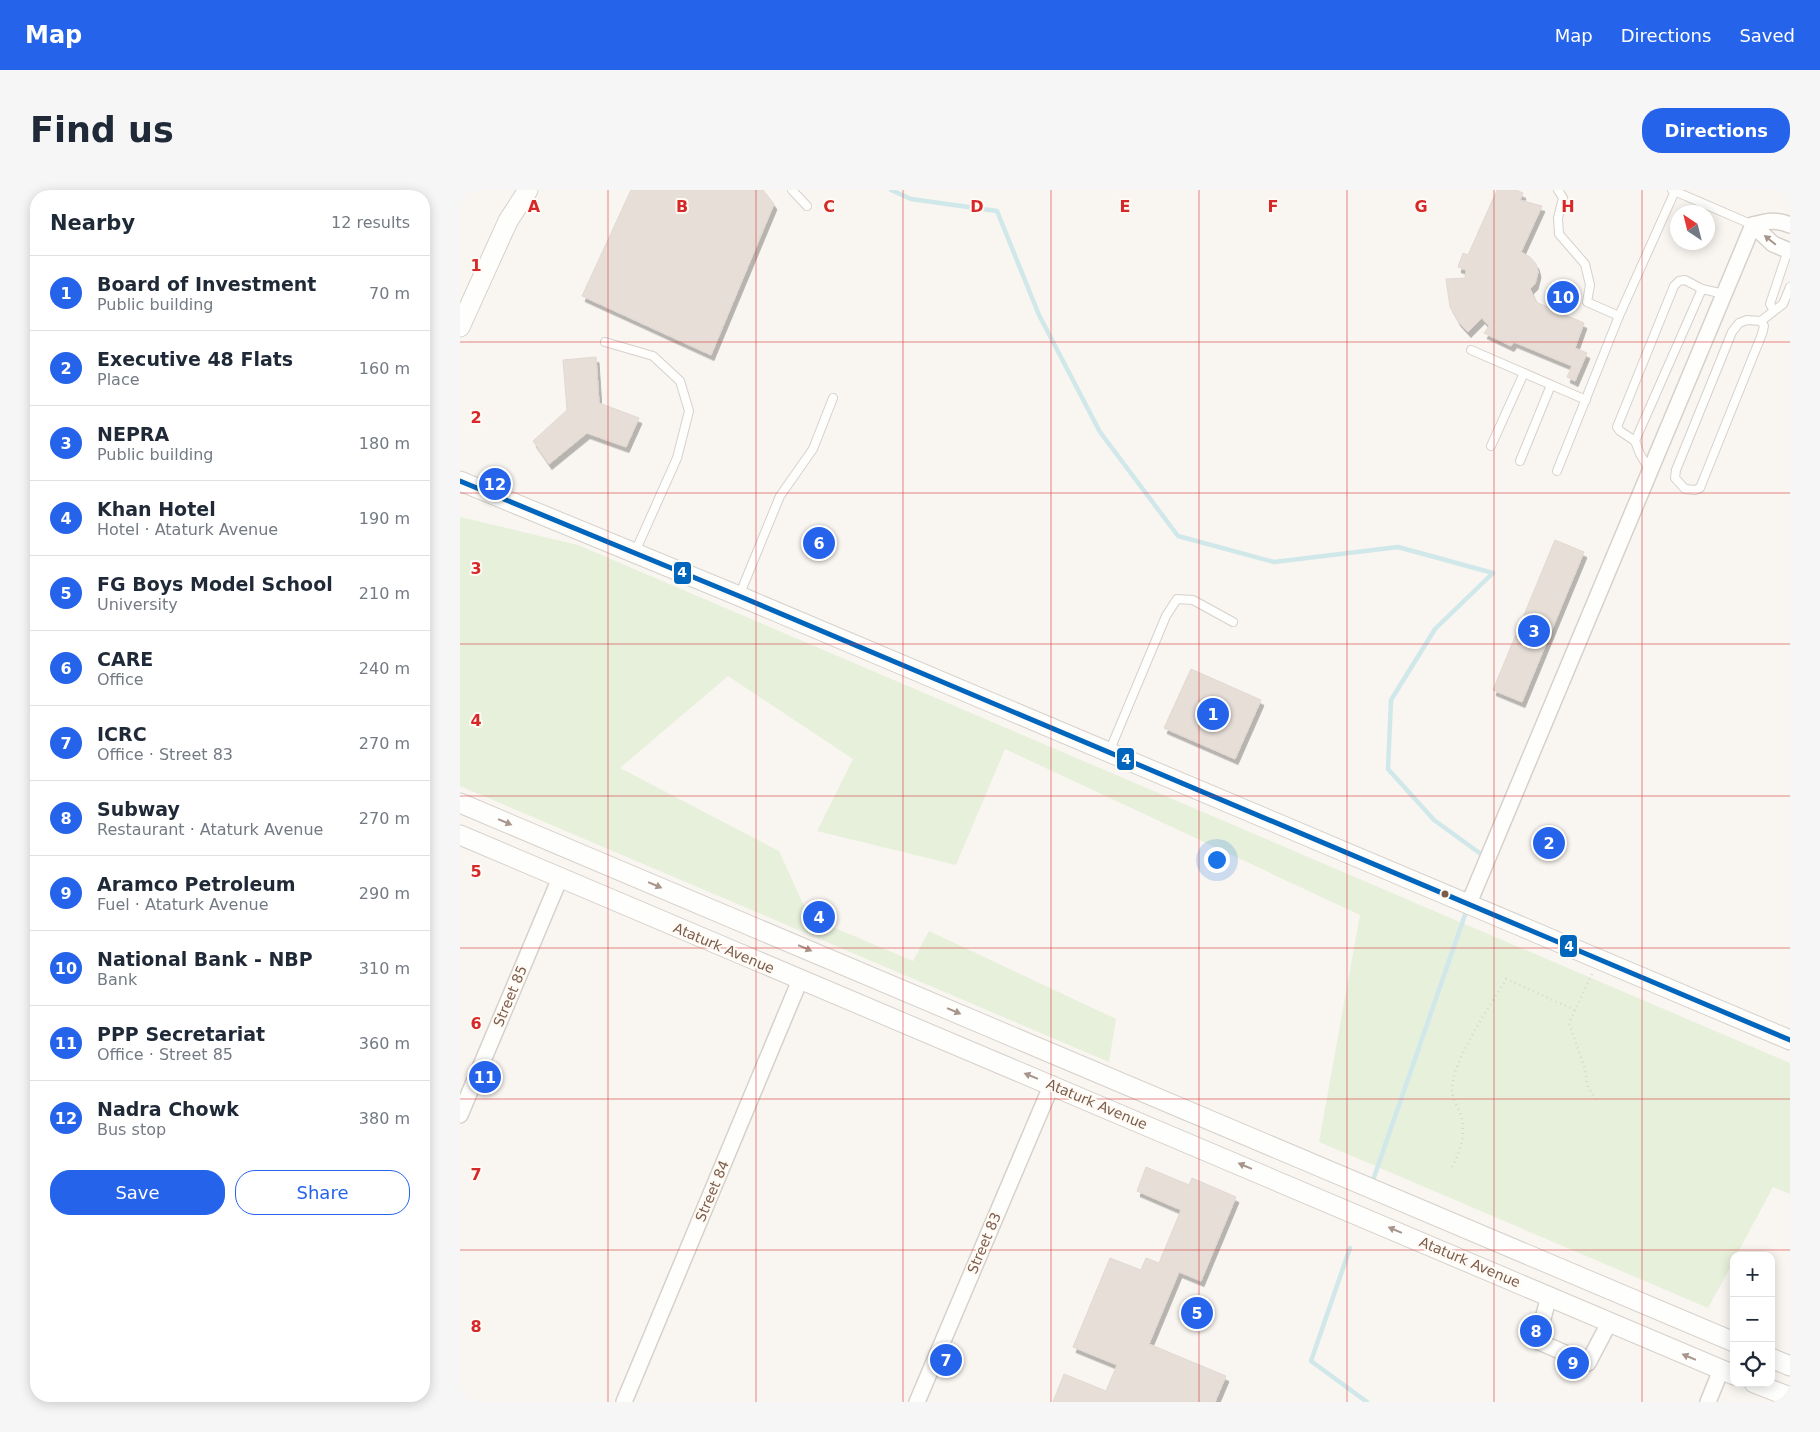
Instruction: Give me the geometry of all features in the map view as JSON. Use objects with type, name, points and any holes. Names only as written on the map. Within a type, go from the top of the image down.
[{"type":"street","points":[[460,327],[508,221],[528,190]]},
{"type":"street","points":[[1469,903],[1753,225],[1769,220],[1780,221],[1790,225]]},
{"type":"street","points":[[1753,225],[1773,244],[1789,250]]},
{"type":"street","points":[[460,481],[739,596],[1790,1040]]},
{"type":"street","points":[[460,803],[1730,1340]]},
{"type":"street","name":"Ataturk Avenue","points":[[460,834],[800,980],[1111,1109],[1727,1373]]},
{"type":"street","name":"Street 85","points":[[460,1115],[560,878]]},
{"type":"street","name":"Street 84","points":[[624,1402],[800,980]]},
{"type":"street","points":[[1111,1109],[1120,1082]]},
{"type":"street","name":"Street 83","points":[[917,1402],[1052,1084]]},
{"type":"street","points":[[1549,1296],[1537,1341],[1588,1363],[1610,1323]]},
{"type":"street","points":[[1775,1360],[1790,1366]]},
{"type":"street","points":[[1708,1402],[1727,1373]]},
{"type":"street","points":[[1764,1387],[1790,1397]]},
{"type":"lane","points":[[792,190],[807,206]]},
{"type":"lane","points":[[1558,190],[1563,198],[1558,218],[1559,234],[1585,264],[1590,285],[1587,302],[1619,316]]},
{"type":"lane","points":[[1557,471],[1619,316],[1673,191],[1753,225]]},
{"type":"lane","points":[[1774,311],[1770,304],[1789,250]]},
{"type":"lane","points":[[1650,471],[1635,441],[1620,432],[1617,427],[1674,286],[1679,281],[1685,280],[1702,289],[1724,294]]},
{"type":"lane","points":[[1761,321],[1764,326],[1762,334],[1700,488],[1695,490],[1685,489],[1674,478],[1676,470],[1732,332],[1739,323],[1747,320],[1761,321],[1783,304],[1790,286]]},
{"type":"lane","points":[[1635,441],[1702,289]]},
{"type":"lane","points":[[605,342],[653,356],[680,381],[689,411],[677,458],[634,554]]},
{"type":"lane","points":[[1471,350],[1586,400]]},
{"type":"lane","points":[[1491,446],[1524,373]]},
{"type":"lane","points":[[1520,461],[1551,385]]},
{"type":"lane","points":[[739,596],[780,496],[788,482],[804,466],[813,449],[833,398]]},
{"type":"lane","points":[[1109,752],[1166,616],[1177,600],[1193,600],[1233,622]]},
{"type":"path","points":[[1597,1102],[1588,1085],[1585,1069],[1570,1028],[1570,1019],[1600,959]]},
{"type":"path","points":[[1452,1167],[1462,1148],[1463,1134],[1461,1117],[1452,1090],[1455,1075],[1460,1060],[1506,979],[1575,1010]]},
{"type":"green space","points":[[460,517],[578,545],[1790,1063],[1790,1194],[1773,1187],[1738,1252],[1730,1252],[1730,1268],[1708,1308],[1319,1142],[1360,915],[1005,749],[956,865],[817,831],[853,759],[728,676],[620,768],[779,851],[809,917],[913,961],[929,931],[1116,1019],[1109,1062],[460,786]]},
{"type":"building","points":[[631,190],[763,190],[774,204],[711,355],[582,296]]},
{"type":"building","points":[[1497,190],[1516,190],[1523,193],[1520,200],[1542,206],[1521,252],[1530,257],[1536,264],[1538,272],[1535,284],[1530,289],[1536,302],[1584,323],[1575,348],[1587,353],[1575,381],[1567,377],[1572,366],[1514,342],[1511,346],[1484,333],[1489,326],[1482,318],[1468,332],[1458,321],[1450,307],[1446,279],[1465,278],[1466,270],[1458,267],[1463,253],[1468,255]]},
{"type":"building","points":[[596,357],[599,403],[639,418],[626,447],[587,433],[549,464],[533,441],[567,410],[563,360]]},
{"type":"building","points":[[1555,540],[1584,552],[1522,702],[1493,690]]},
{"type":"building","points":[[1191,669],[1261,700],[1235,759],[1164,728]]},
{"type":"building","points":[[1146,1167],[1189,1185],[1192,1178],[1236,1197],[1201,1281],[1179,1272],[1149,1344],[1226,1376],[1215,1402],[1053,1402],[1064,1374],[1106,1391],[1117,1365],[1073,1347],[1110,1258],[1141,1270],[1146,1258],[1159,1263],[1181,1210],[1137,1191]]},
{"type":"waterway","points":[[891,190],[911,199],[997,211],[1039,315],[1100,432],[1178,536],[1274,562],[1398,547],[1493,573],[1435,629],[1391,700],[1388,769],[1434,820],[1485,857]]},
{"type":"waterway","points":[[1372,1183],[1467,909]]},
{"type":"waterway","points":[[1350,1248],[1311,1361],[1367,1402]]},
{"type":"transit line","name":"4","points":[[460,481],[739,596],[1790,1040]]},
{"type":"place","name":"National Bank - NBP","points":[[1563,297]]},
{"type":"place","name":"Nadra Chowk","points":[[495,484]]},
{"type":"place","name":"CARE","points":[[819,543]]},
{"type":"place","name":"NEPRA","points":[[1534,631]]},
{"type":"place","name":"Board of Investment","points":[[1213,714]]},
{"type":"place","name":"Executive 48 Flats","points":[[1549,843]]},
{"type":"place","name":"Khan Hotel","points":[[819,917]]},
{"type":"place","name":"PPP Secretariat","points":[[485,1077]]},
{"type":"place","name":"FG Boys Model School","points":[[1197,1313]]},
{"type":"place","name":"Subway","points":[[1536,1331]]},
{"type":"place","name":"ICRC","points":[[946,1360]]},
{"type":"place","name":"Aramco Petroleum","points":[[1573,1363]]}]
